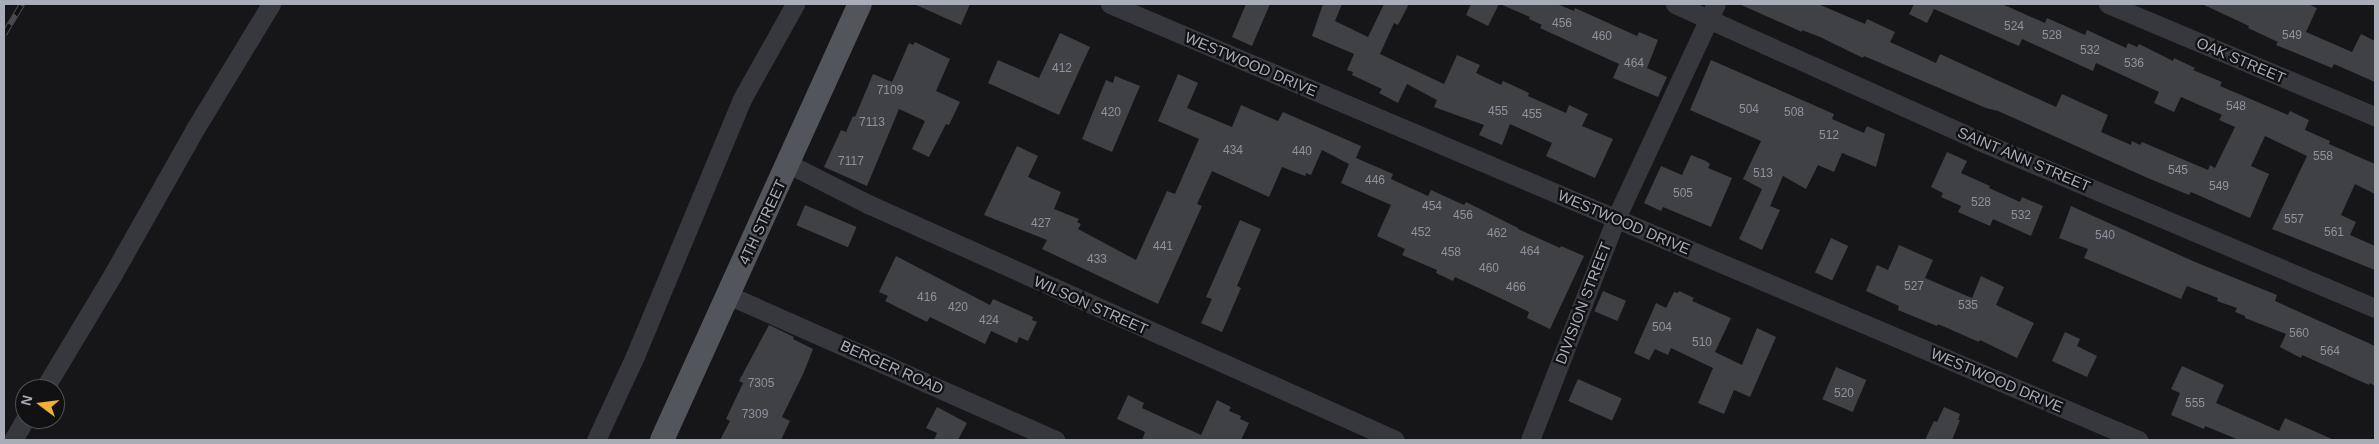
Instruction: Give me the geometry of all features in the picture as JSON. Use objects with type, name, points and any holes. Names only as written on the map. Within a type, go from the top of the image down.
[{"type":"main road","name":"4TH STREET","points":[[662,440],[789,164],[860,4]]},
{"type":"street","points":[[50,379],[114,274],[195,129],[271,4]]},
{"type":"street","points":[[596,440],[635,356],[742,99],[795,4]]},
{"type":"street","name":"WESTWOOD DRIVE","points":[[1110,4],[2138,440]]},
{"type":"street","name":"SAINT ANN STREET","points":[[1675,4],[1713,11],[1977,140],[2375,308]]},
{"type":"street","name":"OAK STREET","points":[[2108,4],[2375,116]]},
{"type":"street","name":"DIVISION STREET","points":[[1532,439],[1616,218],[1713,11]]},
{"type":"street","name":"WILSON STREET","points":[[789,164],[868,204],[1394,440]]},
{"type":"street","name":"BERGER ROAD","points":[[728,295],[1055,440]]},
{"type":"street","points":[[13,440],[19,429]]},
{"type":"building","points":[[914,4],[970,4],[961,25]]},
{"type":"building","points":[[1246,4],[1270,4],[1252,46],[1232,37]]},
{"type":"building","points":[[1323,4],[1342,4],[1335,21],[1368,37],[1384,4],[1409,4],[1398,25],[1394,23],[1380,54],[1444,84],[1457,55],[1480,65],[1476,73],[1501,85],[1503,81],[1529,93],[1528,96],[1566,113],[1569,105],[1588,114],[1582,126],[1613,139],[1595,178],[1546,156],[1552,143],[1510,124],[1502,145],[1479,135],[1484,125],[1434,107],[1437,100],[1407,84],[1398,103],[1379,93],[1382,89],[1352,75],[1353,72],[1347,70],[1354,54],[1312,36]]},
{"type":"building","points":[[1471,4],[1499,4],[1488,26],[1466,15]]},
{"type":"building","points":[[1500,4],[1557,4],[1574,11],[1575,8],[1637,36],[1639,32],[1658,40],[1647,68],[1667,77],[1658,97],[1613,78],[1619,64],[1540,28],[1542,25],[1529,19],[1530,17]]},
{"type":"building","points":[[1739,4],[1818,4],[1865,24],[1867,19],[1895,32],[1890,42],[1936,63],[1940,54],[2056,107],[2062,94],[2108,115],[2101,132],[2131,145],[2132,141],[2140,145],[2142,142],[2208,170],[2210,165],[2215,168],[2235,127],[2219,120],[2222,115],[2181,97],[2174,112],[2154,103],[2159,92],[2096,63],[2093,71],[2022,39],[2019,46],[1934,9],[1927,23],[1909,14],[1914,4],[2002,4],[2045,23],[2047,18],[2085,35],[2087,30],[2126,48],[2128,43],[2137,47],[2139,44],[2173,61],[2174,58],[2195,68],[2193,70],[2222,82],[2220,86],[2288,115],[2290,111],[2309,120],[2305,130],[2330,141],[2329,144],[2375,164],[2375,194],[2355,184],[2341,215],[2356,222],[2350,235],[2375,246],[2375,270],[2272,229],[2307,156],[2265,136],[2251,166],[2269,174],[2250,218],[2191,192],[2189,195],[2150,179],[1998,111],[1986,108],[1864,56],[1863,58],[1820,37],[1802,30],[1802,32]]},
{"type":"building","points":[[2202,4],[2308,4],[2317,8],[2306,32],[2352,52],[2361,34],[2375,41],[2375,82],[2334,64],[2332,68],[2276,45],[2278,42]]},
{"type":"building","points":[[1060,33],[1090,47],[1059,115],[988,83],[998,60],[1039,78]]},
{"type":"building","points":[[915,42],[950,59],[936,91],[960,102],[949,125],[946,124],[929,157],[912,149],[925,121],[899,109],[867,186],[824,167],[841,130],[846,132],[853,116],[855,117],[873,74],[892,82],[909,43],[913,45]]},
{"type":"building","points":[[1711,60],[1834,114],[1832,119],[1864,133],[1867,126],[1885,134],[1876,167],[1842,153],[1834,172],[1818,165],[1806,189],[1783,176],[1770,206],[1780,210],[1762,250],[1739,239],[1762,189],[1743,179],[1761,141],[1690,110]]},
{"type":"building","points":[[1178,74],[1198,83],[1187,108],[1232,127],[1241,105],[1278,121],[1283,112],[1361,146],[1356,158],[1393,174],[1391,179],[1428,196],[1431,190],[1464,205],[1466,202],[1518,229],[1560,248],[1561,246],[1584,256],[1550,329],[1527,318],[1529,312],[1455,277],[1453,281],[1436,273],[1437,270],[1402,255],[1405,249],[1377,236],[1391,205],[1341,183],[1349,164],[1322,150],[1311,175],[1306,173],[1305,176],[1282,167],[1269,197],[1212,171],[1197,204],[1202,206],[1158,304],[1042,249],[1047,240],[984,215],[1017,146],[1038,156],[1028,177],[1061,192],[1054,209],[1079,219],[1077,222],[1081,224],[1078,229],[1136,260],[1167,191],[1175,194],[1199,139],[1158,121]]},
{"type":"building","points":[[1115,76],[1140,86],[1112,152],[1082,139],[1106,80],[1113,83]]},
{"type":"building","points":[[1947,152],[1967,161],[1961,173],[2020,202],[2022,197],[2043,206],[2031,236],[1993,219],[1990,226],[1958,212],[1961,206],[1941,197],[1943,193],[1931,187]]},
{"type":"building","points":[[1691,155],[1710,164],[1708,168],[1732,178],[1711,227],[1663,207],[1661,211],[1644,203],[1661,166],[1682,175]]},
{"type":"building","points":[[805,205],[857,227],[848,247],[796,225]]},
{"type":"building","points":[[2071,206],[2195,262],[2277,295],[2275,301],[2375,346],[2375,386],[2302,355],[2301,358],[2280,347],[2286,334],[2245,318],[2245,316],[2235,312],[2237,308],[2217,301],[2218,298],[2187,286],[2181,299],[2084,258],[2088,249],[2059,238]]},
{"type":"building","points":[[1240,220],[1261,229],[1237,286],[1241,288],[1222,332],[1201,323],[1212,299],[1206,297]]},
{"type":"building","points":[[1831,238],[1848,246],[1832,280],[1815,272]]},
{"type":"building","points":[[1899,245],[1933,260],[1925,278],[1972,298],[1981,276],[2004,287],[1996,305],[2034,323],[2017,358],[1980,340],[1979,342],[1938,324],[1937,326],[1898,310],[1899,306],[1866,291],[1877,265],[1888,270]]},
{"type":"building","points":[[896,256],[990,305],[993,299],[1033,317],[1032,320],[1037,322],[1028,341],[1019,337],[1017,343],[991,331],[985,344],[930,317],[927,322],[885,301],[888,296],[879,292]]},
{"type":"building","points":[[1603,291],[1626,301],[1617,321],[1594,311]]},
{"type":"building","points":[[1679,291],[1694,298],[1692,301],[1731,318],[1715,352],[1742,365],[1757,328],[1776,337],[1750,397],[1734,390],[1724,414],[1698,403],[1713,368],[1671,348],[1668,355],[1655,349],[1649,360],[1634,353],[1656,303],[1666,308],[1674,292],[1678,293]]},
{"type":"building","points":[[769,325],[813,349],[782,417],[790,421],[781,440],[720,440],[730,421],[726,419],[743,383],[739,381]]},
{"type":"building","points":[[2065,332],[2080,339],[2077,346],[2097,356],[2087,377],[2052,361]]},
{"type":"building","points":[[2182,366],[2224,385],[2216,403],[2279,431],[2285,418],[2334,440],[2239,440],[2205,426],[2204,429],[2171,415],[2180,393],[2171,389]]},
{"type":"building","points":[[1836,367],[1866,380],[1853,412],[1822,399]]},
{"type":"building","points":[[1578,379],[1622,399],[1612,420],[1568,401]]},
{"type":"building","points":[[1128,395],[1144,403],[1142,408],[1201,435],[1217,400],[1231,407],[1229,411],[1241,416],[1240,419],[1249,423],[1241,440],[1142,440],[1145,432],[1117,419]]},
{"type":"building","points":[[937,407],[967,423],[958,440],[934,440],[937,433],[926,428]]},
{"type":"building","points":[[1944,407],[1960,414],[1958,420],[1960,420],[1952,440],[1925,440],[1934,421],[1937,422]]},
{"type":"railway","points":[[4,34],[22,4]]}]
